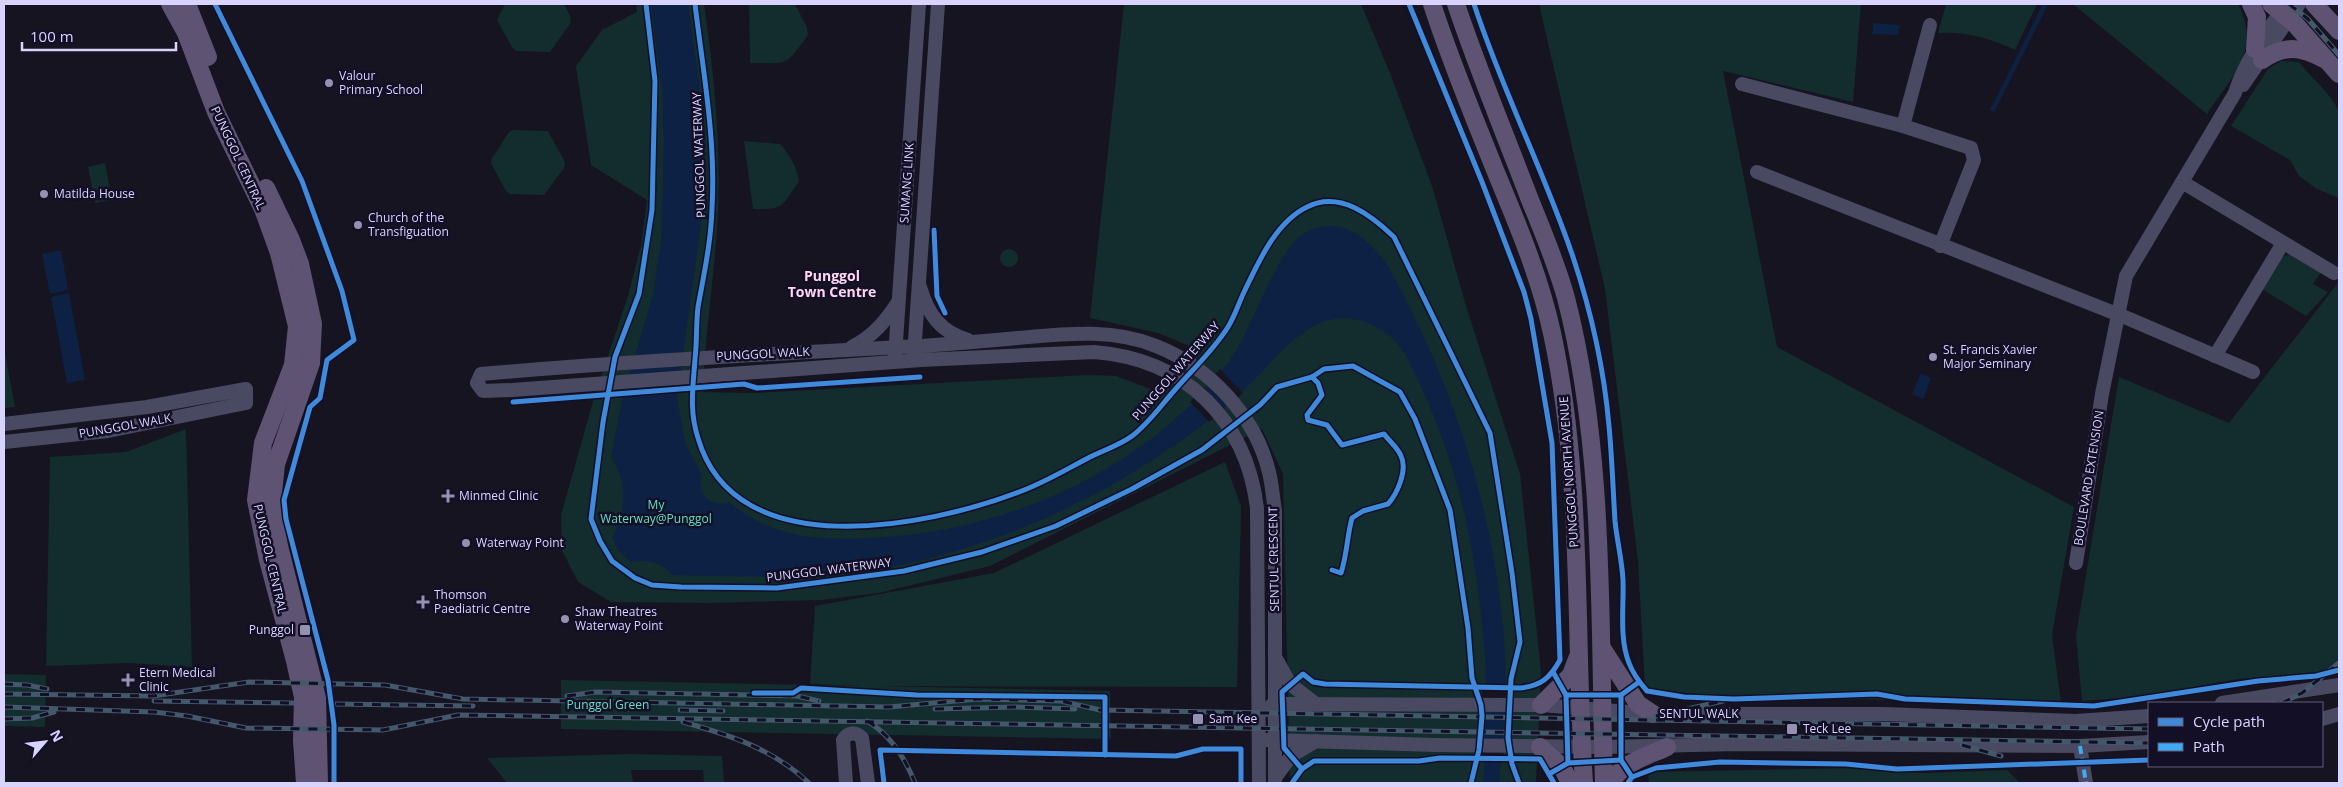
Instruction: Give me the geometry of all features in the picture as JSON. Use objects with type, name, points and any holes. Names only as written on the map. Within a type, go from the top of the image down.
[{"type":"main road","name":"PUNGGOL CENTRAL","points":[[170,4],[186,33],[223,127],[263,209],[279,253],[297,326],[291,372],[263,443],[256,500],[268,560],[296,661],[302,697],[305,783]]},
{"type":"main road","name":"PUNGGOL CENTRAL","points":[[188,4],[235,127],[291,240],[300,264],[313,324],[311,363],[276,464],[272,502],[279,546],[317,698],[319,783]]},
{"type":"main road","name":"PUNGGOL NORTH AVENUE","points":[[1432,4],[1444,39],[1522,235],[1541,289],[1552,332],[1567,413],[1575,517],[1578,653],[1584,783]]},
{"type":"main road","name":"PUNGGOL NORTH AVENUE","points":[[1456,4],[1476,66],[1551,252],[1566,296],[1582,364],[1589,411],[1597,532],[1604,783]]},
{"type":"main road","points":[[2251,4],[2257,17],[2258,55],[2289,49],[2313,53],[2335,69]]},
{"type":"main road","points":[[2314,4],[2336,27]]},
{"type":"main road","points":[[2328,4],[2336,27]]},
{"type":"main road","points":[[2285,8],[2335,69]]},
{"type":"main road","points":[[1601,645],[1638,704],[1653,714]]},
{"type":"main road","points":[[1541,705],[1571,675],[1578,653]]},
{"type":"main road","points":[[1540,746],[1562,767],[1570,783]]},
{"type":"main road","points":[[1611,783],[1625,766],[1667,747]]},
{"type":"street","name":"SUMANG LINK","points":[[894,362],[900,300],[919,4]]},
{"type":"street","name":"SUMANG LINK","points":[[913,360],[938,4]]},
{"type":"street","name":"BOULEVARD EXTENSION","points":[[2076,563],[2102,394],[2126,276],[2235,93],[2240,77],[2258,55],[2285,8]]},
{"type":"street","points":[[1903,126],[1930,25]]},
{"type":"street","points":[[1742,84],[1903,126],[1972,154],[1940,246]]},
{"type":"street","points":[[1757,172],[2118,315],[2253,372]]},
{"type":"street","points":[[2182,182],[2334,274]]},
{"type":"street","points":[[2215,356],[2283,243]]},
{"type":"street","points":[[918,279],[929,311],[936,322],[957,337],[974,342]]},
{"type":"street","points":[[849,348],[869,338],[887,319],[900,300]]},
{"type":"street","name":"SENTUL CRESCENT","points":[[896,346],[1061,335],[1096,334],[1122,337],[1154,345],[1179,356],[1216,384],[1233,403],[1252,431],[1269,473],[1275,512],[1273,704],[1275,781]]},
{"type":"street","name":"PUNGGOL WALK","points":[[894,362],[483,392],[477,383],[480,374],[566,366],[896,346]]},
{"type":"street","name":"SENTUL CRESCENT","points":[[894,362],[1094,352],[1117,354],[1148,362],[1169,372],[1206,398],[1222,416],[1245,456],[1251,473],[1257,508],[1257,723],[1259,783]]},
{"type":"street","name":"PUNGGOL WALK","points":[[4,424],[246,396],[108,431],[4,442]]},
{"type":"street","points":[[1275,656],[1290,684],[1316,704]]},
{"type":"street","points":[[2228,702],[2339,685]]},
{"type":"street","points":[[1257,723],[1273,704]]},
{"type":"street","name":"SENTUL WALK","points":[[1273,704],[1541,705],[1653,714],[1884,714],[2076,721],[2148,716]]},
{"type":"street","points":[[2323,719],[2339,714]]},
{"type":"street","points":[[846,783],[843,740],[849,734],[854,733],[862,738],[864,745],[868,783]]},
{"type":"street","points":[[1258,740],[1582,747],[1667,747],[1739,744],[2080,746],[2148,742]]},
{"type":"street","points":[[1275,781],[1291,756],[1316,741]]},
{"type":"street","points":[[2080,746],[2086,783]]},
{"type":"green space","points":[[505,4],[564,4],[571,18],[570,24],[550,52],[516,51],[497,20]]},
{"type":"green space","name":"My Waterway@Punggol","points":[[636,4],[704,4],[716,108],[719,187],[717,235],[703,392],[754,393],[1087,375],[1116,376],[1156,391],[1192,347],[1158,333],[1090,318],[1124,4],[1361,4],[1390,73],[1433,189],[1466,306],[1520,474],[1541,671],[1536,783],[1290,783],[1283,474],[1262,429],[990,566],[879,593],[821,600],[710,603],[611,602],[578,582],[562,550],[561,515],[594,398],[628,296],[641,245],[647,200],[591,165],[576,66],[602,30],[637,12]]},
{"type":"green space","points":[[749,4],[795,4],[807,28],[808,35],[785,61],[779,63],[750,63]]},
{"type":"green space","points":[[1539,4],[1861,4],[1853,102],[1723,71],[1777,347],[2074,507],[2052,635],[2061,703],[1719,697],[1645,688],[1638,561],[1605,289]]},
{"type":"green space","points":[[1946,4],[2037,4],[2015,50],[1977,36],[1958,33],[1938,33]]},
{"type":"green space","points":[[2073,4],[2238,4],[2245,21],[2247,36],[2245,49],[2234,75],[2207,114]]},
{"type":"green space","points":[[2281,61],[2299,62],[2326,92],[2339,111],[2339,198],[2317,189],[2299,176],[2290,160],[2231,126],[2268,69]]},
{"type":"green space","points":[[513,130],[548,131],[565,162],[564,168],[544,195],[510,194],[506,191],[491,163],[492,158],[509,132]]},
{"type":"green space","points":[[744,141],[780,144],[790,156],[799,182],[781,205],[771,209],[753,209]]},
{"type":"green space","points":[[105,163],[112,200],[95,203],[88,167]]},
{"type":"green space","points":[[2339,219],[2339,667],[2317,673],[2238,679],[2147,696],[2082,701],[2076,635],[2119,377],[2229,423],[2337,284]]},
{"type":"green space","points":[[1009,249],[1015,252],[1018,258],[1015,264],[1009,267],[1003,264],[1000,258],[1003,252]]},
{"type":"green space","points":[[2290,254],[2321,272],[2313,284],[2328,292],[2306,316],[2262,289],[2280,258]]},
{"type":"green space","points":[[4,347],[15,407],[4,408]]},
{"type":"green space","points":[[186,429],[192,667],[128,663],[46,666],[50,457],[126,452]]},
{"type":"green space","name":"Punggol Green","points":[[1225,462],[1241,506],[1237,687],[876,686],[1110,691],[1111,739],[561,729],[561,680],[861,686],[810,684],[815,606],[994,573]]},
{"type":"green space","points":[[4,674],[46,675],[45,727],[4,726]]},
{"type":"green space","points":[[629,754],[722,756],[724,783],[704,783],[703,770],[631,770],[633,783],[507,783],[487,758]]},
{"type":"green space","points":[[1856,768],[1923,773],[2007,770],[2020,783],[1649,783],[1648,772]]},
{"type":"water","points":[[651,4],[688,4],[699,82],[703,138],[702,216],[677,397],[685,443],[702,475],[701,488],[706,498],[716,503],[730,503],[746,515],[779,530],[812,537],[848,539],[919,534],[970,524],[1020,509],[1068,490],[1113,465],[1155,436],[1194,402],[1228,363],[1237,349],[1275,272],[1285,254],[1296,240],[1308,231],[1321,227],[1333,226],[1344,228],[1355,233],[1374,248],[1389,268],[1413,313],[1434,360],[1453,407],[1469,455],[1493,554],[1505,655],[1506,687],[1499,783],[1483,783],[1485,764],[1485,657],[1482,622],[1472,553],[1457,485],[1435,419],[1404,353],[1391,337],[1376,327],[1360,320],[1334,319],[1321,323],[1298,336],[1244,390],[1217,413],[1162,454],[1125,477],[1047,517],[965,548],[881,569],[804,576],[672,575],[654,562],[631,562],[619,551],[612,538],[621,517],[624,497],[620,476],[611,457],[622,400],[653,295],[661,244],[664,144],[662,90]]},
{"type":"water","points":[[2043,4],[2048,4],[1994,112],[1990,110]]},
{"type":"water","points":[[1873,23],[1899,25],[1898,35],[1872,34]]},
{"type":"water","points":[[61,250],[68,290],[50,294],[42,254]]},
{"type":"water","points":[[69,293],[85,380],[67,383],[51,297]]},
{"type":"water","points":[[1921,373],[1931,378],[1923,399],[1912,394]]},
{"type":"pier","points":[[1220,369],[1243,393],[1228,407],[1206,385]]},
{"type":"pier","points":[[1204,387],[1225,409],[1209,422],[1190,402]]},
{"type":"pier","points":[[1482,684],[1508,684],[1506,711],[1482,711]]},
{"type":"pier","points":[[1482,739],[1504,739],[1503,763],[1482,762]]},
{"type":"railway","points":[[2289,4],[2308,19],[2339,55]]},
{"type":"railway","points":[[2284,702],[2302,693],[2339,663]]},
{"type":"railway","points":[[4,694],[153,696],[249,682],[385,685],[463,699],[889,707],[978,699],[1061,701],[1100,710],[2148,729]]},
{"type":"railway","points":[[4,684],[27,685],[47,689]]},
{"type":"railway","points":[[567,696],[595,692],[797,696],[819,701]]},
{"type":"railway","points":[[154,701],[293,703]]},
{"type":"railway","points":[[1656,716],[1723,701]]},
{"type":"railway","points":[[336,704],[473,706]]},
{"type":"railway","points":[[4,707],[154,712],[187,716],[246,728],[383,730],[458,715],[2148,743]]},
{"type":"railway","points":[[935,709],[1015,707],[1075,709]]},
{"type":"railway","points":[[680,710],[723,711]]},
{"type":"railway","points":[[4,719],[32,718],[54,712]]},
{"type":"railway","points":[[867,721],[890,740],[907,765],[915,783]]},
{"type":"railway","points":[[683,722],[734,738],[766,752],[795,771],[809,783]]},
{"type":"railway","points":[[1962,745],[2001,756]]},
{"type":"marked path","points":[[2080,746],[2086,783]]},
{"type":"cycle path","points":[[215,4],[302,181],[342,291],[354,340],[327,360],[320,398],[310,407],[284,500],[286,519],[328,680],[334,725],[334,783]]},
{"type":"cycle path","name":"PUNGGOL WATERWAY","points":[[646,4],[655,81],[652,210],[639,294],[615,357],[603,422],[591,519],[600,541],[612,561],[635,578],[652,585],[777,588],[904,571],[982,552],[1056,526],[1132,489],[1202,450],[1260,405],[1277,387],[1312,377],[1324,369],[1353,366],[1400,392],[1415,419],[1450,510],[1468,628],[1472,678],[1481,705],[1482,716],[1479,750],[1471,783]]},
{"type":"cycle path","name":"PUNGGOL WATERWAY","points":[[695,4],[708,106],[713,182],[707,258],[697,313],[693,418],[698,438],[719,479],[751,505],[792,521],[838,526],[887,524],[935,516],[980,505],[1028,488],[1122,442],[1143,427],[1222,336],[1250,279],[1277,232],[1286,222],[1307,207],[1319,203],[1343,203],[1366,214],[1394,237],[1490,433],[1512,573],[1520,642],[1511,679],[1508,738],[1512,764],[1519,783]]},
{"type":"cycle path","points":[[1302,769],[1284,748],[1282,692],[1303,674],[1313,682],[1325,684],[1520,688],[1534,685],[1544,680],[1560,660],[1552,443],[1531,319],[1524,292],[1482,182],[1409,4]]},
{"type":"cycle path","points":[[1474,4],[1497,68],[1562,225],[1580,277],[1591,319],[1604,383],[1609,426],[1615,521],[1622,565],[1624,643],[1631,667],[1647,691],[1684,697],[1734,699],[1877,694],[1905,699],[2094,706],[2258,681],[2316,676],[2339,670]]},
{"type":"cycle path","points":[[934,230],[937,296],[945,313]]},
{"type":"cycle path","points":[[513,402],[744,384],[757,388],[920,377]]},
{"type":"cycle path","points":[[1312,377],[1318,383],[1322,395],[1307,415],[1308,420],[1327,425],[1342,445],[1384,434],[1398,450],[1403,462],[1400,481],[1395,494],[1388,504],[1363,511],[1352,518],[1341,573],[1332,570]]},
{"type":"cycle path","points":[[1553,672],[1566,695],[1568,763]]},
{"type":"cycle path","points":[[1566,695],[1621,695],[1639,682]]},
{"type":"cycle path","points":[[754,693],[793,693],[801,688],[917,695],[1105,697],[1105,755]]},
{"type":"cycle path","points":[[1621,695],[1621,760],[1632,777]]},
{"type":"cycle path","points":[[884,783],[880,750],[1176,756],[1203,749],[1241,749],[1241,783]]},
{"type":"cycle path","points":[[1292,783],[1302,769],[1314,761],[1419,761],[1440,758],[1540,759],[1554,783]]},
{"type":"cycle path","points":[[1549,774],[1568,763],[1621,760]]},
{"type":"cycle path","points":[[1628,783],[1632,777],[1656,768],[1720,762],[1846,764],[1897,769],[2148,760]]},
{"type":"place","name":"Valour Primary School","points":[[329,83]]},
{"type":"place","name":"Matilda House","points":[[44,194]]},
{"type":"place","name":"Church of the Transfiguation","points":[[358,225]]},
{"type":"place","name":"St. Francis Xavier Major Seminary","points":[[1933,357]]},
{"type":"place","name":"Minmed Clinic","points":[[448,496]]},
{"type":"place","name":"Waterway Point","points":[[466,543]]},
{"type":"place","name":"Thomson Paediatric Centre","points":[[423,602]]},
{"type":"place","name":"Shaw Theatres Waterway Point","points":[[565,619]]},
{"type":"place","name":"Punggol","points":[[305,630]]},
{"type":"place","name":"Etern Medical Clinic","points":[[128,680]]},
{"type":"place","name":"Sam Kee","points":[[1198,719]]},
{"type":"place","name":"Teck Lee","points":[[1792,729]]},
{"type":"district","name":"Punggol Town Centre","points":[[832,284]]}]
